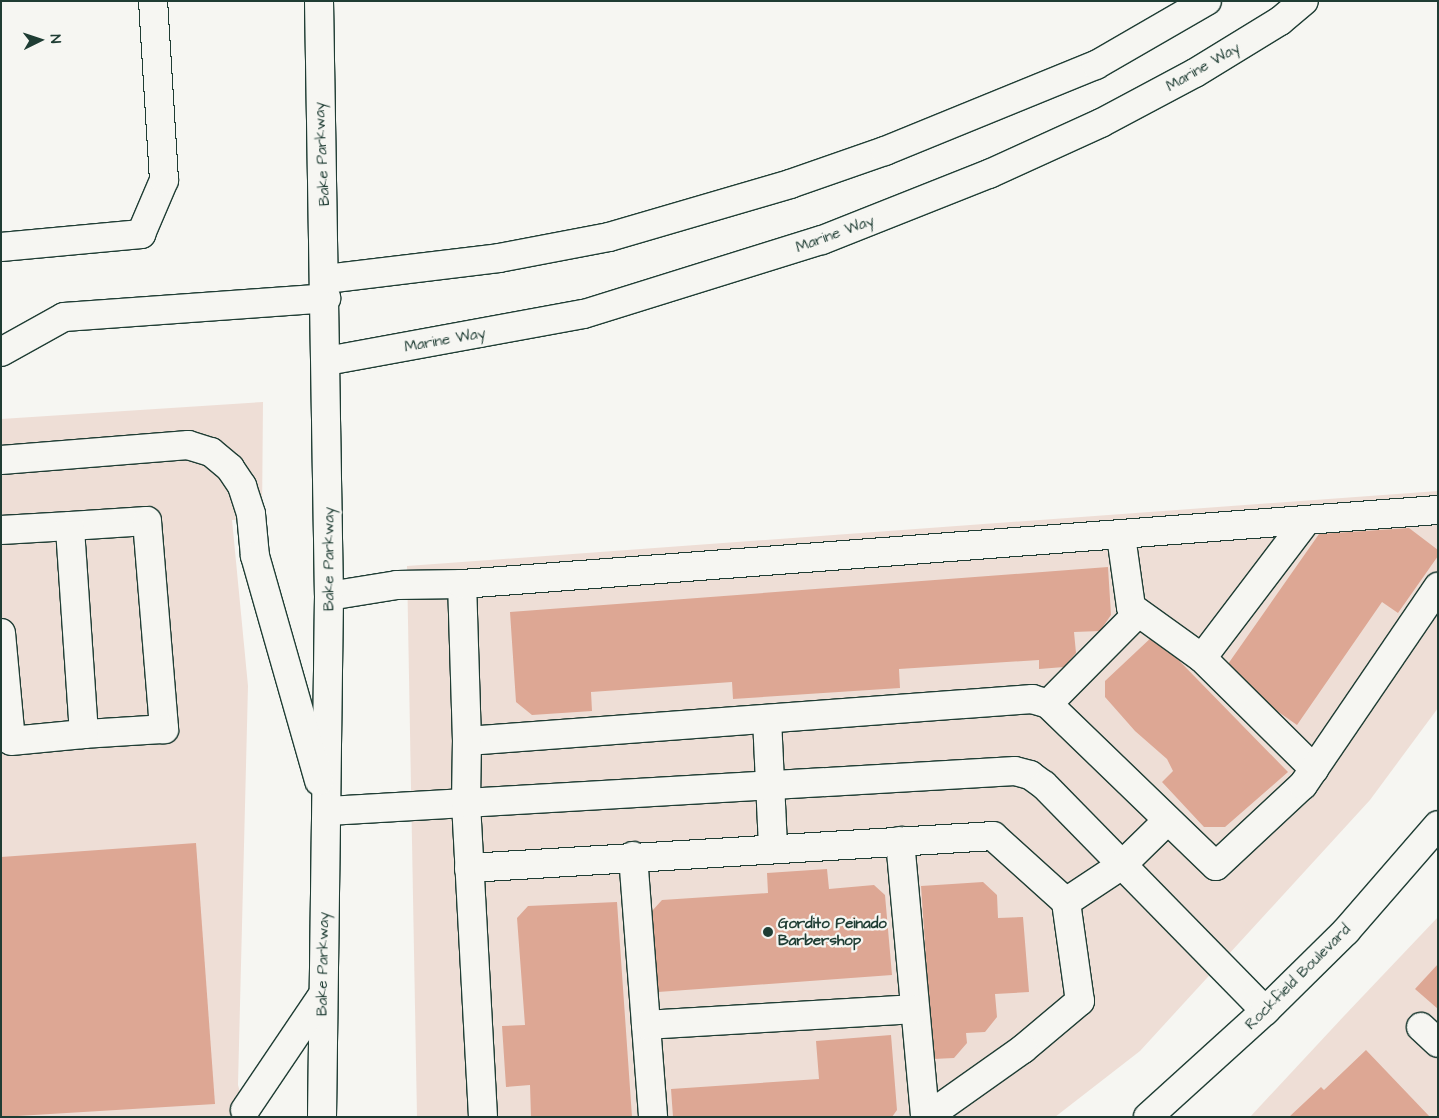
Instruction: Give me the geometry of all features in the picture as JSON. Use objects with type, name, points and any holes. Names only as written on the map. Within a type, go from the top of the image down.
[{"type":"main road","points":[[1,247],[142,234],[164,180],[153,1]]},
{"type":"main road","name":"Bake Parkway","points":[[319,1],[326,288],[329,596],[328,811],[322,996],[322,1117]]},
{"type":"main road","points":[[1,352],[64,318],[326,288],[609,237],[790,184],[884,151],[1096,65],[1207,1]]},
{"type":"main road","name":"Marine Way","points":[[327,361],[584,314],[822,240],[989,174],[1101,123],[1195,73],[1280,21],[1304,1]]},
{"type":"main road","points":[[1,460],[188,445],[211,452],[230,468],[242,486],[252,514],[255,556],[328,811],[1015,771],[1030,775],[1044,785],[1265,1012]]},
{"type":"main road","points":[[329,596],[397,585],[462,584],[1121,536],[1438,510]]},
{"type":"main road","points":[[1,530],[147,521],[164,729],[11,741],[1,633]]},
{"type":"main road","points":[[1202,658],[1306,521]]},
{"type":"main road","points":[[70,526],[84,734]]},
{"type":"main road","points":[[1121,536],[1131,608],[1202,658],[1314,770]]},
{"type":"main road","points":[[462,584],[467,741],[466,803],[482,1117]]},
{"type":"main road","points":[[467,741],[1032,699],[1048,704],[1216,866],[1303,785],[1438,587]]},
{"type":"main road","points":[[1048,704],[1138,613]]},
{"type":"main road","points":[[767,719],[773,848]]},
{"type":"main road","points":[[1066,902],[1122,865],[1168,820]]},
{"type":"main road","name":"Rockfield Boulevard","points":[[1148,1117],[1265,1012],[1346,931],[1438,825]]},
{"type":"main road","points":[[469,868],[633,856],[773,848],[900,841],[992,836],[1066,902],[1080,1001],[1023,1049],[926,1117],[900,841]]},
{"type":"main road","points":[[633,856],[653,1117]]},
{"type":"main road","points":[[238,1113],[322,996]]},
{"type":"main road","points":[[646,1025],[915,1009]]},
{"type":"shaded area","points":[[263,402],[262,518],[232,520],[248,686],[238,1085],[247,1117],[1,1117],[1,419]]},
{"type":"shaded area","points":[[1438,491],[1438,708],[1370,800],[1140,1051],[1055,1117],[417,1117],[407,566]]},
{"type":"shaded area","points":[[1438,917],[1438,1117],[1250,1117],[1344,1016]]},
{"type":"building","points":[[1409,528],[1438,550],[1438,556],[1398,613],[1382,602],[1297,725],[1267,704],[1228,664],[1319,534]]},
{"type":"building","points":[[1108,567],[1111,615],[1100,631],[1074,632],[1076,653],[1064,667],[1039,669],[1039,660],[899,669],[900,688],[733,699],[732,682],[591,692],[592,711],[532,715],[516,702],[510,612]]},
{"type":"building","points":[[1154,635],[1288,772],[1225,827],[1204,827],[1162,782],[1173,771],[1167,759],[1135,731],[1105,697],[1105,681]]},
{"type":"building","points":[[196,843],[215,1104],[1,1117],[1,857]]},
{"type":"building","points":[[827,869],[829,889],[874,885],[885,895],[892,975],[658,992],[652,911],[662,900],[768,893],[767,873]]},
{"type":"building","points":[[983,882],[997,895],[998,918],[1023,917],[1029,992],[995,994],[997,1017],[985,1032],[966,1033],[967,1043],[954,1058],[933,1059],[921,886]]},
{"type":"building","points":[[617,902],[632,1117],[531,1117],[530,1085],[506,1087],[502,1026],[525,1025],[517,918],[528,906]]},
{"type":"building","points":[[1438,964],[1438,1009],[1415,989]]},
{"type":"building","points":[[891,1035],[897,1110],[892,1117],[673,1117],[671,1089],[819,1079],[816,1041]]},
{"type":"building","points":[[1366,1050],[1430,1117],[1289,1117],[1321,1087],[1324,1090]]},
{"type":"place","name":"Gordito Peinado Barbershop","points":[[768,932]]}]
